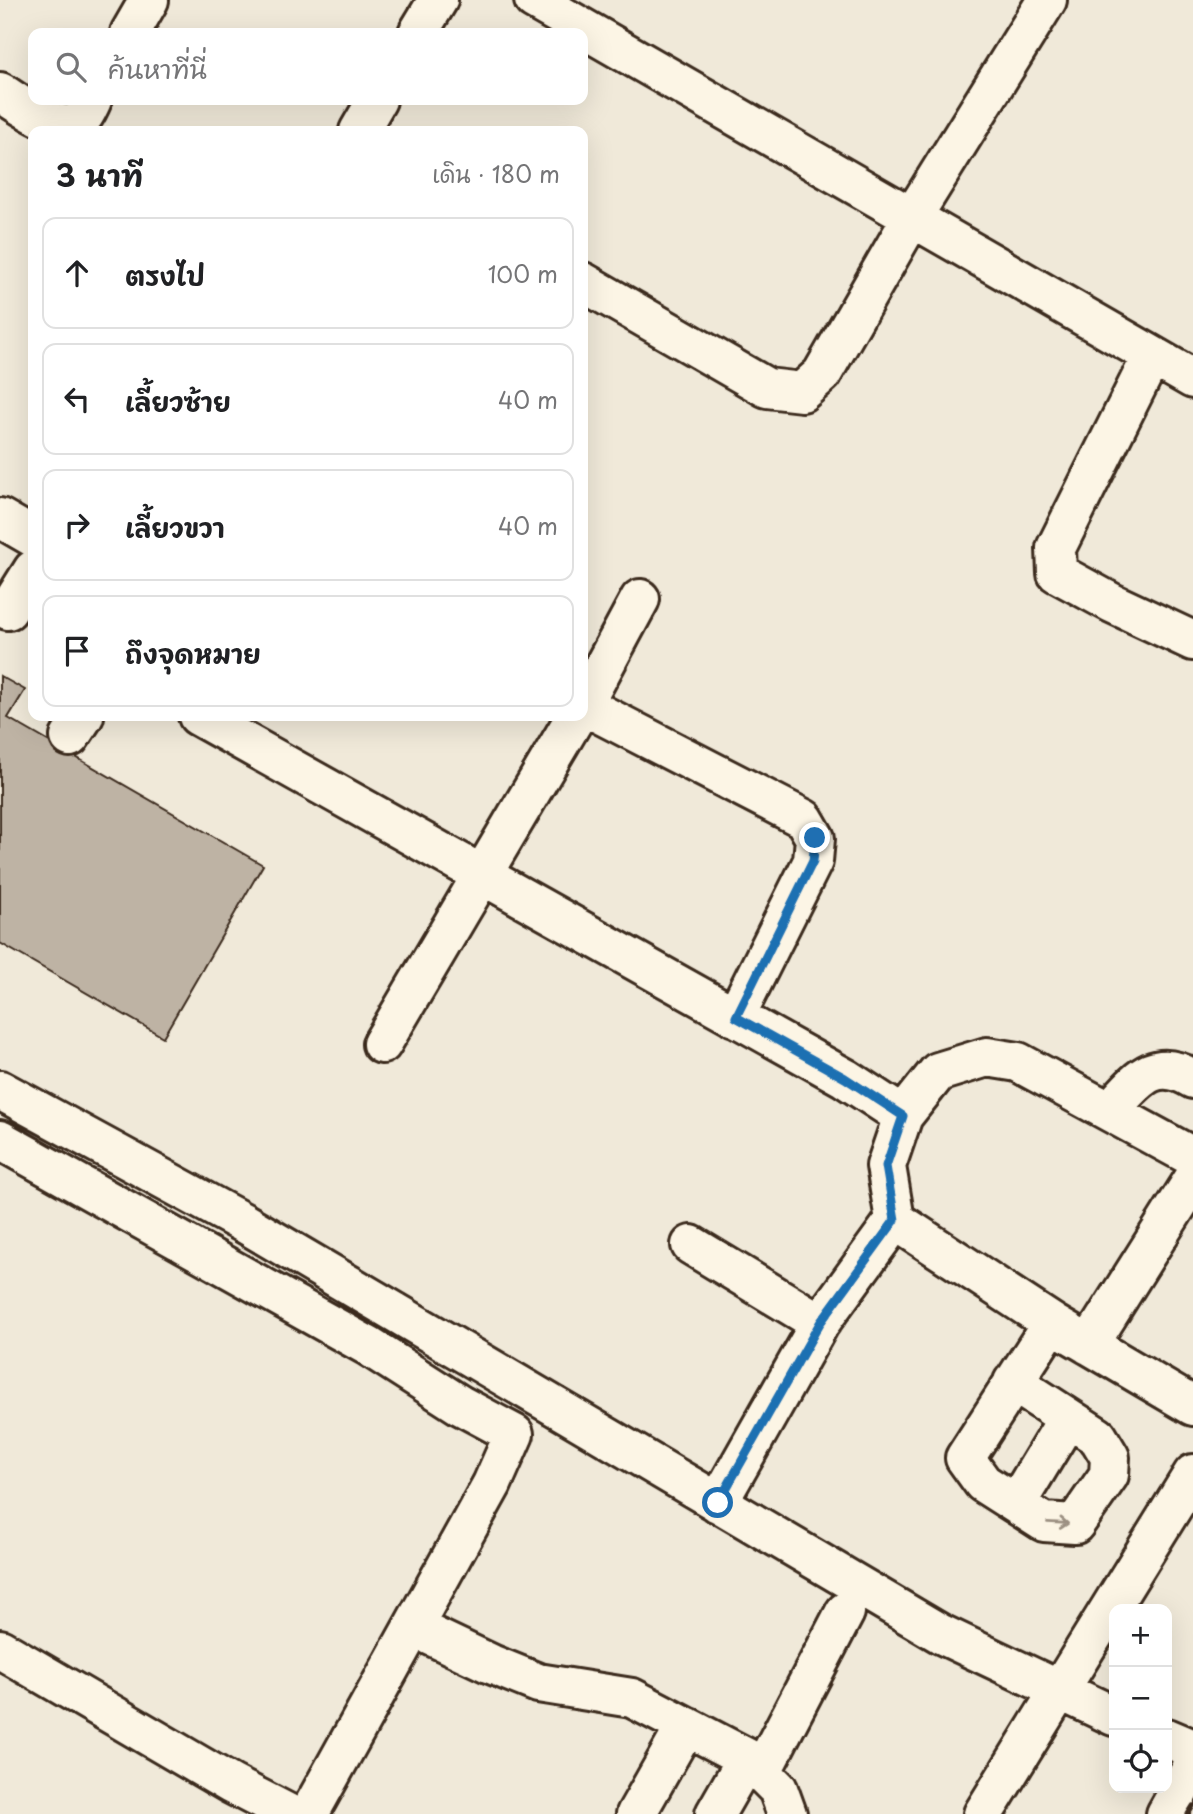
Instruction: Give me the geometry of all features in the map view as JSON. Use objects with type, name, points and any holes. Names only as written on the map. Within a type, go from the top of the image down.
[{"type":"street","points":[[133,28],[149,0]]},
{"type":"street","points":[[421,28],[438,0]]},
{"type":"street","points":[[534,0],[582,28]]},
{"type":"street","points":[[588,285],[767,388],[802,392],[822,374],[911,219],[1047,0]]},
{"type":"street","points":[[588,31],[1193,379]]},
{"type":"street","points":[[0,92],[57,125],[72,125],[82,119],[89,105]]},
{"type":"street","points":[[362,126],[374,105]]},
{"type":"street","points":[[1152,356],[1056,548],[1057,573],[1112,603],[1193,641]]},
{"type":"street","points":[[0,518],[28,534]]},
{"type":"street","points":[[14,613],[28,581]]},
{"type":"street","points":[[588,696],[640,599]]},
{"type":"street","points":[[588,708],[804,819],[815,838],[813,861],[736,1017]]},
{"type":"street","points":[[207,721],[845,1078],[903,1116]]},
{"type":"street","points":[[382,1044],[573,721]]},
{"type":"street","points":[[718,1503],[820,1323],[895,1220],[886,1166],[903,1116],[938,1072],[987,1057],[1018,1062],[1193,1157]]},
{"type":"street","points":[[1109,1111],[1146,1072],[1162,1070],[1193,1079]]},
{"type":"street","points":[[0,1090],[244,1223],[941,1634],[1109,1714]]},
{"type":"street","points":[[0,1140],[368,1346],[460,1405],[514,1434]]},
{"type":"street","points":[[1089,1346],[1193,1180]]},
{"type":"street","points":[[895,1220],[1052,1323],[1193,1406]]},
{"type":"street","points":[[691,1245],[820,1323]]},
{"type":"street","points":[[1013,1382],[1098,1437],[1110,1457],[1109,1475],[1075,1524],[1044,1522],[983,1483],[965,1458],[1013,1382],[1052,1323]]},
{"type":"street","points":[[309,1814],[492,1484],[532,1393]]},
{"type":"street","points":[[1016,1504],[1068,1418]]},
{"type":"street","points":[[983,1814],[1193,1474]]},
{"type":"street","points":[[715,1814],[754,1765],[845,1612]]},
{"type":"street","points":[[413,1627],[538,1683],[632,1698],[754,1765],[778,1790],[788,1814]]},
{"type":"street","points":[[0,1649],[231,1784],[289,1814]]},
{"type":"street","points":[[636,1814],[686,1727]]},
{"type":"street","points":[[1172,1740],[1193,1749]]},
{"type":"street","points":[[1166,1814],[1193,1766]]},
{"type":"building","points":[[0,676],[25,690],[8,718],[263,865],[163,1037],[0,943]]},
{"type":"railway","points":[[1188,1814],[1193,1806]]},
{"type":"route","points":[[718,1503],[820,1323],[895,1220],[886,1166],[903,1116],[845,1078],[736,1017],[813,861],[815,838]]}]
